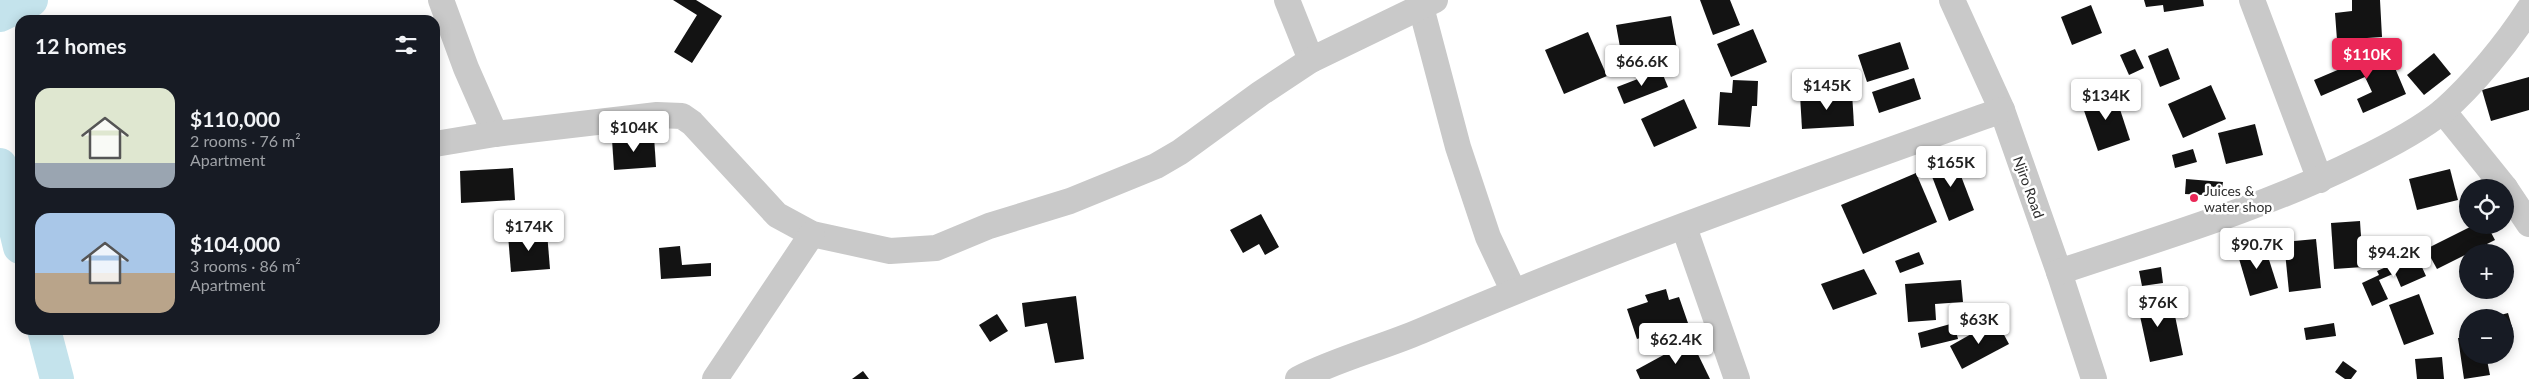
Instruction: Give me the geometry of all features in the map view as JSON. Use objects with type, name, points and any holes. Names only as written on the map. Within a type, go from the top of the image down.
[{"type":"street","points":[[441,0],[466,68],[495,134]]},
{"type":"street","points":[[1287,0],[1311,60]]},
{"type":"street","name":"Njiro Road","points":[[1952,0],[2002,110],[2060,272],[2094,379]]},
{"type":"street","points":[[2252,0],[2320,180]]},
{"type":"street","points":[[440,143],[495,134],[657,115],[682,116],[692,123],[777,215],[812,234],[890,251],[936,248],[989,226],[1070,201],[1156,166],[1180,152],[1261,93],[1311,60],[1428,3],[1458,147],[1488,237],[1513,290]]},
{"type":"street","points":[[2060,272],[2230,215],[2320,180],[2384,148],[2443,111],[2496,53],[2529,9]]},
{"type":"street","points":[[1298,379],[1419,332],[1513,290],[2002,110]]},
{"type":"street","points":[[2443,111],[2498,179]]},
{"type":"street","points":[[2514,202],[2529,224]]},
{"type":"street","points":[[1684,227],[1737,379]]},
{"type":"street","points":[[715,379],[812,234]]},
{"type":"building","points":[[673,0],[696,0],[722,16],[692,63],[674,52],[697,15]]},
{"type":"building","points":[[1700,0],[1730,0],[1740,25],[1713,35]]},
{"type":"building","points":[[2144,0],[2203,0],[2204,6],[2164,12],[2163,5],[2146,7]]},
{"type":"building","points":[[2352,0],[2380,0],[2382,37],[2337,40],[2335,13],[2352,11]]},
{"type":"building","points":[[2091,5],[2102,33],[2072,45],[2061,17]]},
{"type":"building","points":[[1671,16],[1677,49],[1622,58],[1616,25]]},
{"type":"building","points":[[1753,29],[1767,62],[1731,77],[1717,44]]},
{"type":"building","points":[[1588,32],[1607,76],[1564,94],[1545,50]]},
{"type":"building","points":[[1900,42],[1909,69],[1867,82],[1858,55]]},
{"type":"building","points":[[2168,48],[2180,79],[2160,87],[2148,56]]},
{"type":"building","points":[[2135,49],[2144,68],[2129,75],[2120,55]]},
{"type":"building","points":[[2387,49],[2406,94],[2363,113],[2357,99],[2372,92],[2365,77],[2321,96],[2314,80]]},
{"type":"building","points":[[2434,53],[2451,74],[2424,95],[2407,75]]},
{"type":"building","points":[[1661,70],[1668,87],[1624,104],[1617,87]]},
{"type":"building","points":[[2529,77],[2529,110],[2491,121],[2482,90]]},
{"type":"building","points":[[1914,78],[1921,99],[1879,113],[1872,92]]},
{"type":"building","points":[[1733,80],[1758,81],[1757,106],[1752,106],[1750,127],[1718,125],[1720,92],[1732,93]]},
{"type":"building","points":[[2211,85],[2226,119],[2183,138],[2168,104]]},
{"type":"building","points":[[2114,91],[2130,140],[2098,151],[2081,102]]},
{"type":"building","points":[[1852,92],[1854,126],[1802,129],[1800,95]]},
{"type":"building","points":[[1684,99],[1697,128],[1654,147],[1641,119]]},
{"type":"building","points":[[2255,124],[2263,155],[2226,164],[2218,133]]},
{"type":"building","points":[[654,136],[656,167],[614,170],[612,139]]},
{"type":"building","points":[[2193,149],[2197,162],[2175,168],[2172,155]]},
{"type":"building","points":[[1953,155],[1974,210],[1949,221],[1928,166]]},
{"type":"building","points":[[513,168],[515,200],[461,203],[460,171]]},
{"type":"building","points":[[2450,169],[2458,200],[2417,210],[2409,179]]},
{"type":"building","points":[[1916,173],[1937,222],[1863,254],[1841,205]]},
{"type":"building","points":[[2186,179],[2223,182],[2221,196],[2185,194]]},
{"type":"building","points":[[1261,214],[1279,247],[1265,255],[1259,244],[1243,253],[1230,230]]},
{"type":"building","points":[[2360,221],[2363,267],[2334,269],[2331,223]]},
{"type":"building","points":[[547,232],[550,269],[511,272],[508,235]]},
{"type":"building","points":[[2459,232],[2492,234],[2495,240],[2487,244],[2459,244],[2459,258],[2437,269],[2426,249]]},
{"type":"building","points":[[2316,239],[2321,288],[2289,292],[2284,242]]},
{"type":"building","points":[[2264,244],[2278,288],[2250,296],[2237,252]]},
{"type":"building","points":[[680,246],[682,265],[711,263],[711,276],[661,279],[659,248]]},
{"type":"building","points":[[1919,252],[1924,264],[1900,273],[1895,261]]},
{"type":"building","points":[[2416,254],[2426,276],[2401,287],[2395,273],[2379,280],[2388,299],[2372,306],[2362,283],[2379,275],[2377,271]]},
{"type":"building","points":[[2161,267],[2163,283],[2142,286],[2139,271]]},
{"type":"building","points":[[1864,269],[1877,294],[1833,310],[1821,284]]},
{"type":"building","points":[[1961,280],[1963,302],[1935,304],[1936,320],[1908,322],[1905,284]]},
{"type":"building","points":[[1666,289],[1669,300],[1679,297],[1688,323],[1637,339],[1627,309],[1648,302],[1645,295]]},
{"type":"building","points":[[2157,293],[2160,308],[2173,306],[2183,355],[2150,362],[2140,316],[2135,318],[2130,298]]},
{"type":"building","points":[[2419,294],[2434,334],[2404,345],[2389,305]]},
{"type":"building","points":[[1076,296],[1084,359],[1055,363],[1047,323],[1025,327],[1022,303]]},
{"type":"building","points":[[997,314],[1008,331],[990,342],[979,325]]},
{"type":"building","points":[[1996,320],[2009,344],[1962,369],[1950,346]]},
{"type":"building","points":[[1954,323],[1958,339],[1921,348],[1918,333]]},
{"type":"building","points":[[2334,323],[2336,336],[2306,340],[2304,328]]},
{"type":"building","points":[[1691,340],[1710,379],[1640,379],[1636,370]]},
{"type":"building","points":[[2442,357],[2444,379],[2417,379],[2415,359]]},
{"type":"building","points":[[2343,361],[2357,371],[2351,379],[2345,379],[2335,372]]},
{"type":"building","points":[[2462,364],[2488,364],[2490,375],[2464,379]]},
{"type":"building","points":[[863,371],[869,379],[852,379]]},
{"type":"waterway","points":[[0,15],[31,0]]},
{"type":"waterway","points":[[0,165],[15,226]]},
{"type":"waterway","points":[[45,335],[57,379]]},
{"type":"place","name":"Juices & water shop","points":[[2194,198]]}]
